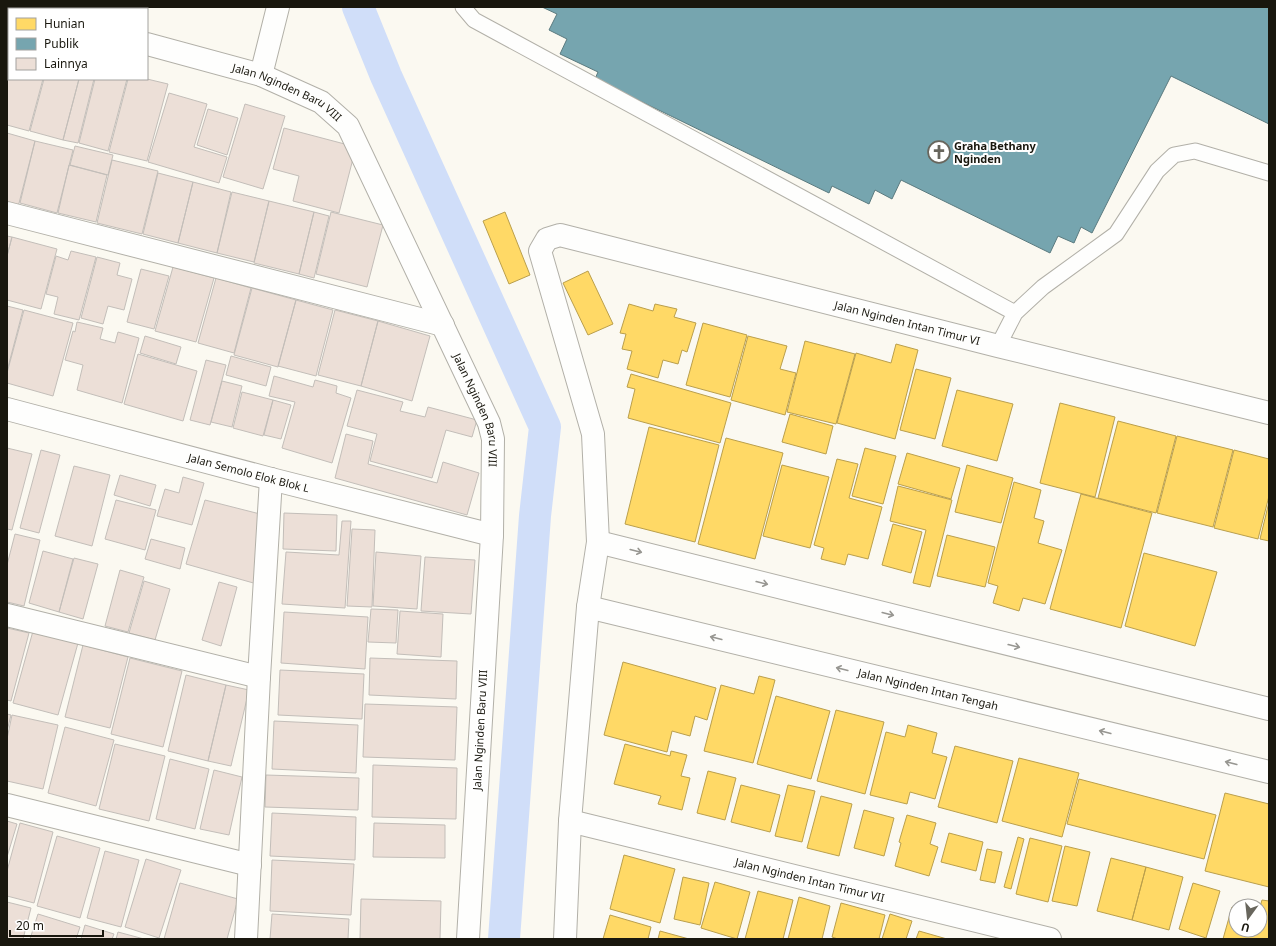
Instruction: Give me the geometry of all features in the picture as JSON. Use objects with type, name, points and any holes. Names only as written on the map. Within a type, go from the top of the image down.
[{"type":"street","points":[[261,75],[278,7]]},
{"type":"street","name":"Jalan Nginden Baru VIII","points":[[148,44],[261,75],[321,102],[348,126],[489,423],[493,439],[492,535],[468,939]]},
{"type":"street","points":[[7,213],[443,326]]},
{"type":"street","name":"Jalan Nginden Intan Timur VI","points":[[598,542],[593,434],[540,251],[546,239],[560,235],[1269,413]]},
{"type":"street","name":"Jalan Semolo Elok Blok L","points":[[7,409],[271,479],[492,535]]},
{"type":"street","points":[[246,939],[259,677],[271,479]]},
{"type":"street","points":[[564,939],[570,821],[588,607],[598,542],[1269,709]]},
{"type":"street","name":"Jalan Nginden Intan Tengah","points":[[588,607],[1269,772]]},
{"type":"street","points":[[7,615],[259,677]]},
{"type":"street","points":[[7,805],[250,865]]},
{"type":"street","name":"Jalan Nginden Intan Timur VII","points":[[570,821],[1050,939]]},
{"type":"lane","points":[[463,7],[474,20],[1015,313]]},
{"type":"lane","points":[[998,346],[1015,313],[1043,287],[1116,234],[1157,171],[1174,155],[1194,150],[1269,173]]},
{"type":"building: Hunian","points":[[505,212],[530,275],[509,284],[483,221]]},
{"type":"building: Hunian","points":[[588,271],[613,324],[588,335],[563,283]]},
{"type":"building: Hunian","points":[[629,304],[653,311],[655,304],[677,309],[674,317],[696,323],[687,352],[682,350],[678,364],[663,360],[658,378],[627,369],[632,351],[622,349],[626,334],[620,333]]},
{"type":"building: Hunian","points":[[703,323],[747,335],[730,397],[686,385]]},
{"type":"building: Hunian","points":[[748,336],[787,346],[780,369],[796,373],[785,415],[731,400]]},
{"type":"building: Hunian","points":[[805,341],[855,354],[836,424],[787,412]]},
{"type":"building: Hunian","points":[[896,344],[918,350],[895,439],[837,423],[856,353],[891,363]]},
{"type":"building: Hunian","points":[[916,369],[951,378],[935,439],[900,430]]},
{"type":"building: Hunian","points":[[631,374],[731,403],[720,443],[628,418],[635,389],[627,387]]},
{"type":"building: Hunian","points":[[957,390],[1013,404],[997,461],[942,446]]},
{"type":"building: Hunian","points":[[1060,403],[1115,417],[1095,497],[1040,483]]},
{"type":"building: Hunian","points":[[790,414],[833,426],[826,454],[782,442]]},
{"type":"building: Hunian","points":[[1118,421],[1176,436],[1156,513],[1098,498]]},
{"type":"building: Hunian","points":[[649,427],[719,445],[695,542],[625,524]]},
{"type":"building: Hunian","points":[[1177,436],[1233,450],[1213,527],[1157,513]]},
{"type":"building: Hunian","points":[[726,438],[783,453],[755,559],[698,544]]},
{"type":"building: Hunian","points":[[865,448],[896,456],[883,504],[852,496]]},
{"type":"building: Hunian","points":[[1234,450],[1269,459],[1269,496],[1258,539],[1214,528]]},
{"type":"building: Hunian","points":[[907,453],[960,468],[951,499],[898,484]]},
{"type":"building: Hunian","points":[[837,459],[858,464],[849,498],[882,507],[868,559],[848,554],[845,565],[821,559],[824,548],[814,545]]},
{"type":"building: Hunian","points":[[782,465],[829,477],[810,548],[763,536]]},
{"type":"building: Hunian","points":[[967,465],[1013,478],[1001,523],[955,512]]},
{"type":"building: Hunian","points":[[1014,482],[1041,490],[1034,518],[1044,521],[1038,543],[1062,550],[1045,604],[1023,598],[1019,611],[993,603],[998,586],[988,583]]},
{"type":"building: Hunian","points":[[898,486],[952,500],[930,587],[913,583],[926,530],[890,521]]},
{"type":"building: Hunian","points":[[1081,494],[1152,513],[1121,628],[1050,609]]},
{"type":"building: Hunian","points":[[1269,502],[1269,541],[1260,539]]},
{"type":"building: Hunian","points":[[893,524],[922,532],[911,573],[882,565]]},
{"type":"building: Hunian","points":[[947,535],[995,547],[985,587],[937,576]]},
{"type":"building: Hunian","points":[[1144,553],[1217,572],[1195,646],[1125,626]]},
{"type":"building: Hunian","points":[[623,662],[716,688],[707,720],[695,716],[690,736],[672,731],[667,752],[604,735]]},
{"type":"building: Hunian","points":[[759,676],[775,680],[753,763],[704,751],[721,685],[754,694]]},
{"type":"building: Hunian","points":[[776,696],[830,711],[811,779],[757,764]]},
{"type":"building: Hunian","points":[[836,710],[884,722],[865,794],[817,781]]},
{"type":"building: Hunian","points":[[908,725],[937,733],[932,753],[947,757],[935,799],[910,792],[907,804],[870,795],[886,732],[905,737]]},
{"type":"building: Hunian","points":[[625,744],[670,756],[671,751],[687,755],[681,776],[690,778],[682,810],[658,804],[661,796],[614,784]]},
{"type":"building: Hunian","points":[[955,746],[1013,761],[997,823],[938,807]]},
{"type":"building: Hunian","points":[[1019,758],[1079,773],[1062,837],[1002,821]]},
{"type":"building: Hunian","points":[[708,771],[736,778],[725,820],[697,813]]},
{"type":"building: Hunian","points":[[1079,779],[1216,815],[1204,859],[1067,824]]},
{"type":"building: Hunian","points":[[741,785],[780,795],[770,832],[731,822]]},
{"type":"building: Hunian","points":[[788,785],[815,791],[802,842],[775,836]]},
{"type":"building: Hunian","points":[[1225,793],[1269,804],[1269,887],[1205,871]]},
{"type":"building: Hunian","points":[[821,796],[852,804],[839,856],[807,848]]},
{"type":"building: Hunian","points":[[864,810],[894,818],[884,856],[854,848]]},
{"type":"building: Hunian","points":[[907,815],[936,823],[930,844],[938,847],[929,876],[895,866],[901,843],[899,842]]},
{"type":"building: Hunian","points":[[949,833],[983,842],[976,871],[941,862]]},
{"type":"building: Hunian","points":[[1018,837],[1024,839],[1011,889],[1004,887]]},
{"type":"building: Hunian","points":[[1030,838],[1062,846],[1048,902],[1016,894]]},
{"type":"building: Hunian","points":[[1065,846],[1090,852],[1077,906],[1052,901]]},
{"type":"building: Hunian","points":[[987,849],[1002,852],[995,883],[980,880]]},
{"type":"building: Hunian","points":[[624,855],[675,869],[660,923],[610,909]]},
{"type":"building: Hunian","points":[[1111,858],[1146,867],[1132,920],[1097,911]]},
{"type":"building: Hunian","points":[[1146,867],[1183,877],[1169,930],[1132,920]]},
{"type":"building: Hunian","points":[[683,877],[709,883],[700,925],[674,919]]},
{"type":"building: Hunian","points":[[715,882],[750,892],[737,939],[701,928]]},
{"type":"building: Hunian","points":[[1193,883],[1220,891],[1206,938],[1179,929]]},
{"type":"building: Hunian","points":[[758,891],[793,900],[783,939],[745,939]]},
{"type":"building: Hunian","points":[[799,897],[830,906],[822,939],[788,939]]},
{"type":"building: Hunian","points":[[1269,901],[1268,939],[1223,939],[1228,921],[1228,938],[1268,938]]},
{"type":"building: Hunian","points":[[841,903],[885,915],[879,939],[838,939],[832,937]]},
{"type":"building: Hunian","points":[[890,914],[912,921],[906,939],[882,939]]},
{"type":"building: Hunian","points":[[610,915],[651,927],[648,939],[603,939]]},
{"type":"building: Hunian","points":[[660,931],[689,939],[658,939]]},
{"type":"building: Hunian","points":[[919,931],[947,939],[916,939]]},
{"type":"building: Publik","name":"Graha Bethany Nginden","points":[[542,7],[1269,7],[1269,124],[1171,76],[1092,233],[1081,227],[1074,243],[1058,236],[1050,253],[901,180],[892,199],[875,190],[869,204],[832,186],[829,193],[595,79],[598,72],[560,54],[567,39],[549,30],[557,14]]},
{"type":"building: Lainnya","points":[[8,51],[8,80],[43,80],[29,131],[7,125]]},
{"type":"building: Lainnya","points":[[148,79],[168,84],[147,161],[109,152],[128,80]]},
{"type":"building: Lainnya","points":[[44,80],[79,80],[63,140],[30,131]]},
{"type":"building: Lainnya","points":[[79,80],[94,80],[78,143],[63,140]]},
{"type":"building: Lainnya","points":[[95,80],[127,80],[108,151],[79,143]]},
{"type":"building: Lainnya","points":[[169,93],[207,104],[194,147],[227,157],[219,183],[148,162]]},
{"type":"building: Lainnya","points":[[245,104],[285,116],[263,189],[223,177]]},
{"type":"building: Lainnya","points":[[208,109],[238,118],[227,155],[197,145]]},
{"type":"building: Lainnya","points":[[284,128],[356,147],[339,213],[293,201],[299,176],[273,169]]},
{"type":"building: Lainnya","points":[[7,133],[35,141],[18,207],[7,204]]},
{"type":"building: Lainnya","points":[[35,141],[73,150],[57,213],[20,203]]},
{"type":"building: Lainnya","points":[[75,146],[113,155],[108,175],[70,165]]},
{"type":"building: Lainnya","points":[[112,160],[158,171],[142,234],[97,223]]},
{"type":"building: Lainnya","points":[[69,165],[107,175],[96,222],[58,213]]},
{"type":"building: Lainnya","points":[[158,173],[193,182],[178,243],[143,234]]},
{"type":"building: Lainnya","points":[[193,182],[231,192],[217,253],[178,243]]},
{"type":"building: Lainnya","points":[[232,192],[269,201],[254,262],[217,253]]},
{"type":"building: Lainnya","points":[[269,201],[314,212],[299,274],[254,263]]},
{"type":"building: Lainnya","points":[[314,212],[329,216],[314,278],[299,274]]},
{"type":"building: Lainnya","points":[[331,212],[383,225],[367,287],[316,274]]},
{"type":"building: Lainnya","points":[[7,236],[12,237],[7,256]]},
{"type":"building: Lainnya","points":[[12,237],[57,249],[41,309],[7,300],[7,256]]},
{"type":"building: Lainnya","points":[[71,251],[96,257],[79,320],[54,314],[58,297],[46,294],[56,256],[68,260]]},
{"type":"building: Lainnya","points":[[97,257],[120,263],[117,275],[132,279],[124,310],[108,306],[103,324],[81,318]]},
{"type":"building: Lainnya","points":[[173,267],[214,278],[196,342],[155,331]]},
{"type":"building: Lainnya","points":[[141,269],[169,276],[154,329],[127,322]]},
{"type":"building: Lainnya","points":[[216,278],[251,288],[234,353],[198,343]]},
{"type":"building: Lainnya","points":[[252,288],[296,300],[278,367],[234,355]]},
{"type":"building: Lainnya","points":[[296,300],[333,310],[316,376],[278,366]]},
{"type":"building: Lainnya","points":[[7,306],[23,310],[7,371]]},
{"type":"building: Lainnya","points":[[24,310],[73,323],[53,396],[7,383],[7,373]]},
{"type":"building: Lainnya","points":[[335,310],[378,321],[361,386],[318,375]]},
{"type":"building: Lainnya","points":[[378,321],[430,336],[412,401],[361,386]]},
{"type":"building: Lainnya","points":[[77,322],[103,328],[100,339],[115,343],[118,332],[139,338],[122,403],[77,390],[83,365],[65,360]]},
{"type":"building: Lainnya","points":[[145,336],[181,347],[176,364],[140,353]]},
{"type":"building: Lainnya","points":[[138,354],[197,371],[183,421],[124,404]]},
{"type":"building: Lainnya","points":[[231,356],[271,367],[266,386],[226,375]]},
{"type":"building: Lainnya","points":[[206,360],[226,365],[210,425],[190,420]]},
{"type":"building: Lainnya","points":[[274,376],[313,387],[315,380],[337,386],[336,393],[351,398],[332,463],[282,448],[295,402],[269,396]]},
{"type":"building: Lainnya","points":[[222,381],[242,386],[232,427],[211,422]]},
{"type":"building: Lainnya","points":[[357,390],[403,402],[400,411],[425,417],[428,407],[477,420],[472,437],[446,430],[432,478],[370,461],[377,434],[347,426]]},
{"type":"building: Lainnya","points":[[242,392],[273,400],[263,436],[233,428]]},
{"type":"building: Lainnya","points":[[273,400],[291,405],[281,439],[264,435]]},
{"type":"building: Lainnya","points":[[346,434],[373,441],[368,464],[437,483],[443,462],[479,473],[467,515],[335,478]]},
{"type":"building: Lainnya","points":[[7,448],[32,454],[12,530],[7,529]]},
{"type":"building: Lainnya","points":[[41,450],[60,455],[39,533],[20,528]]},
{"type":"building: Lainnya","points":[[74,466],[110,475],[92,546],[55,536]]},
{"type":"building: Lainnya","points":[[120,475],[156,485],[150,506],[114,495]]},
{"type":"building: Lainnya","points":[[183,477],[204,483],[192,525],[157,516],[165,489],[179,493]]},
{"type":"building: Lainnya","points":[[116,500],[156,510],[145,550],[105,539]]},
{"type":"building: Lainnya","points":[[205,500],[264,515],[257,584],[186,564]]},
{"type":"building: Lainnya","points":[[284,513],[337,515],[336,551],[283,549]]},
{"type":"building: Lainnya","points":[[342,521],[351,521],[345,608],[282,604],[286,552],[339,555]]},
{"type":"building: Lainnya","points":[[352,529],[375,530],[372,607],[347,606]]},
{"type":"building: Lainnya","points":[[15,534],[40,540],[24,606],[7,602],[7,565]]},
{"type":"building: Lainnya","points":[[151,539],[185,548],[180,569],[145,559]]},
{"type":"building: Lainnya","points":[[43,551],[73,559],[59,612],[29,603]]},
{"type":"building: Lainnya","points":[[376,552],[421,556],[417,609],[373,606]]},
{"type":"building: Lainnya","points":[[425,557],[475,560],[471,614],[421,611]]},
{"type":"building: Lainnya","points":[[74,558],[98,564],[83,619],[59,612]]},
{"type":"building: Lainnya","points":[[120,570],[144,577],[128,632],[105,626]]},
{"type":"building: Lainnya","points":[[144,581],[170,589],[155,640],[129,633]]},
{"type":"building: Lainnya","points":[[219,582],[237,587],[221,646],[202,640]]},
{"type":"building: Lainnya","points":[[371,609],[398,610],[396,643],[368,642]]},
{"type":"building: Lainnya","points":[[400,611],[443,614],[441,657],[397,654]]},
{"type":"building: Lainnya","points":[[284,612],[368,617],[365,669],[281,663]]},
{"type":"building: Lainnya","points":[[7,628],[29,633],[11,701],[7,700]]},
{"type":"building: Lainnya","points":[[33,631],[78,643],[58,715],[13,703]]},
{"type":"building: Lainnya","points":[[83,645],[128,657],[110,728],[65,717]]},
{"type":"building: Lainnya","points":[[130,658],[182,671],[163,747],[111,734]]},
{"type":"building: Lainnya","points":[[370,658],[457,661],[456,699],[369,695]]},
{"type":"building: Lainnya","points":[[280,670],[364,674],[362,719],[278,715]]},
{"type":"building: Lainnya","points":[[186,675],[226,685],[208,761],[168,751]]},
{"type":"building: Lainnya","points":[[226,685],[249,690],[231,766],[208,761]]},
{"type":"building: Lainnya","points":[[365,704],[457,707],[455,760],[363,757]]},
{"type":"building: Lainnya","points":[[7,714],[11,715],[7,731]]},
{"type":"building: Lainnya","points":[[12,715],[58,725],[43,789],[7,781],[7,739]]},
{"type":"building: Lainnya","points":[[274,721],[358,725],[356,773],[272,769]]},
{"type":"building: Lainnya","points":[[65,727],[114,740],[96,806],[48,793]]},
{"type":"building: Lainnya","points":[[115,744],[165,756],[149,821],[99,809]]},
{"type":"building: Lainnya","points":[[170,759],[209,769],[195,829],[156,819]]},
{"type":"building: Lainnya","points":[[373,765],[457,768],[456,819],[372,817]]},
{"type":"building: Lainnya","points":[[214,770],[242,777],[229,835],[200,829]]},
{"type":"building: Lainnya","points":[[266,775],[359,778],[358,810],[265,807]]},
{"type":"building: Lainnya","points":[[272,813],[356,817],[355,860],[270,856]]},
{"type":"building: Lainnya","points":[[7,821],[17,824],[7,857]]},
{"type":"building: Lainnya","points":[[20,823],[53,832],[34,903],[7,896],[7,871]]},
{"type":"building: Lainnya","points":[[374,823],[445,825],[445,858],[373,857]]},
{"type":"building: Lainnya","points":[[57,836],[100,848],[80,918],[37,906]]},
{"type":"building: Lainnya","points":[[105,851],[139,860],[121,927],[87,918]]},
{"type":"building: Lainnya","points":[[146,859],[181,870],[159,938],[125,927]]},
{"type":"building: Lainnya","points":[[272,860],[354,864],[351,915],[270,911]]},
{"type":"building: Lainnya","points":[[180,883],[238,899],[227,939],[164,939]]},
{"type":"building: Lainnya","points":[[361,899],[441,901],[440,939],[360,939]]},
{"type":"building: Lainnya","points":[[7,902],[31,908],[23,939],[7,939]]},
{"type":"building: Lainnya","points":[[38,914],[80,927],[76,939],[30,939]]},
{"type":"building: Lainnya","points":[[272,914],[349,919],[348,939],[270,939]]},
{"type":"building: Lainnya","points":[[85,925],[114,934],[112,939],[81,939]]},
{"type":"building: Lainnya","points":[[118,932],[144,939],[116,939]]},
{"type":"waterway","points":[[358,7],[386,76],[545,427],[535,516],[504,939]]},
{"type":"place","name":"Graha Bethany Nginden","points":[[939,152]]}]
